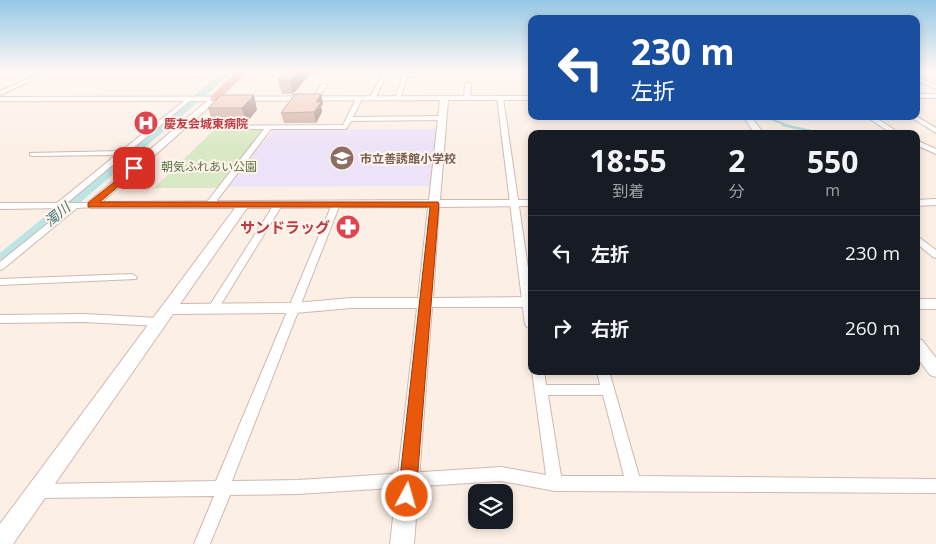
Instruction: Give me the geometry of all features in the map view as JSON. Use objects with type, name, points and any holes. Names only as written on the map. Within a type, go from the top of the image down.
[{"type":"highway","points":[[212,100],[216,96]]},
{"type":"highway","points":[[212,100],[217,96]]},
{"type":"street","points":[[920,97],[936,97]]},
{"type":"street","points":[[95,205],[186,127],[212,100],[501,99]]},
{"type":"street","points":[[501,99],[528,288]]},
{"type":"street","points":[[0,100],[528,99]]},
{"type":"street","points":[[60,205],[187,100]]},
{"type":"street","points":[[186,127],[345,127],[359,100]]},
{"type":"street","points":[[402,544],[444,100]]},
{"type":"street","points":[[350,119],[443,118]]},
{"type":"street","points":[[875,120],[891,130]]},
{"type":"street","points":[[919,120],[936,130]]},
{"type":"street","points":[[209,205],[269,127]]},
{"type":"street","points":[[920,144],[934,150]]},
{"type":"street","points":[[32,154],[121,153]]},
{"type":"street","points":[[920,202],[936,202]]},
{"type":"street","points":[[0,206],[528,203]]},
{"type":"street","points":[[202,544],[336,204]]},
{"type":"street","points":[[0,268],[75,205]]},
{"type":"street","points":[[0,543],[244,205]]},
{"type":"street","points":[[213,308],[278,205]]},
{"type":"street","points":[[920,241],[936,255]]},
{"type":"street","points":[[0,282],[132,277]]},
{"type":"street","points":[[0,319],[164,315],[213,308],[295,308],[352,303],[528,302]]},
{"type":"street","points":[[920,304],[936,304]]},
{"type":"street","points":[[920,349],[936,370]]},
{"type":"street","points":[[539,375],[555,484]]},
{"type":"street","points":[[603,375],[633,483]]},
{"type":"street","points":[[541,390],[608,390]]},
{"type":"street","points":[[37,491],[298,487],[501,474],[555,484],[936,486]]},
{"type":"shaded area","name":"市立善誘館小学校","points":[[274,129],[437,129],[430,186],[228,187]]},
{"type":"green space","name":"朝気ふれあい公園","points":[[216,128],[266,129],[219,188],[154,188]]},
{"type":"building","points":[[220,96],[253,96],[242,108],[208,108]]},
{"type":"building","points":[[293,96],[320,96],[316,102],[321,102],[314,112],[281,113]]},
{"type":"waterway","name":"濁川","points":[[0,262],[199,96]]},
{"type":"waterway","points":[[774,120],[788,126]]},
{"type":"waterway","points":[[871,120],[881,126],[879,125]]},
{"type":"waterway","points":[[783,125],[806,130]]},
{"type":"place","name":"慶友会城東病院","points":[[146,123]]},
{"type":"place","name":"市立善誘館小学校","points":[[342,158]]},
{"type":"place","name":"サンドラッグ","points":[[348,227]]},
{"type":"route","points":[[134,168],[91,205],[435,204],[407,496]]}]
